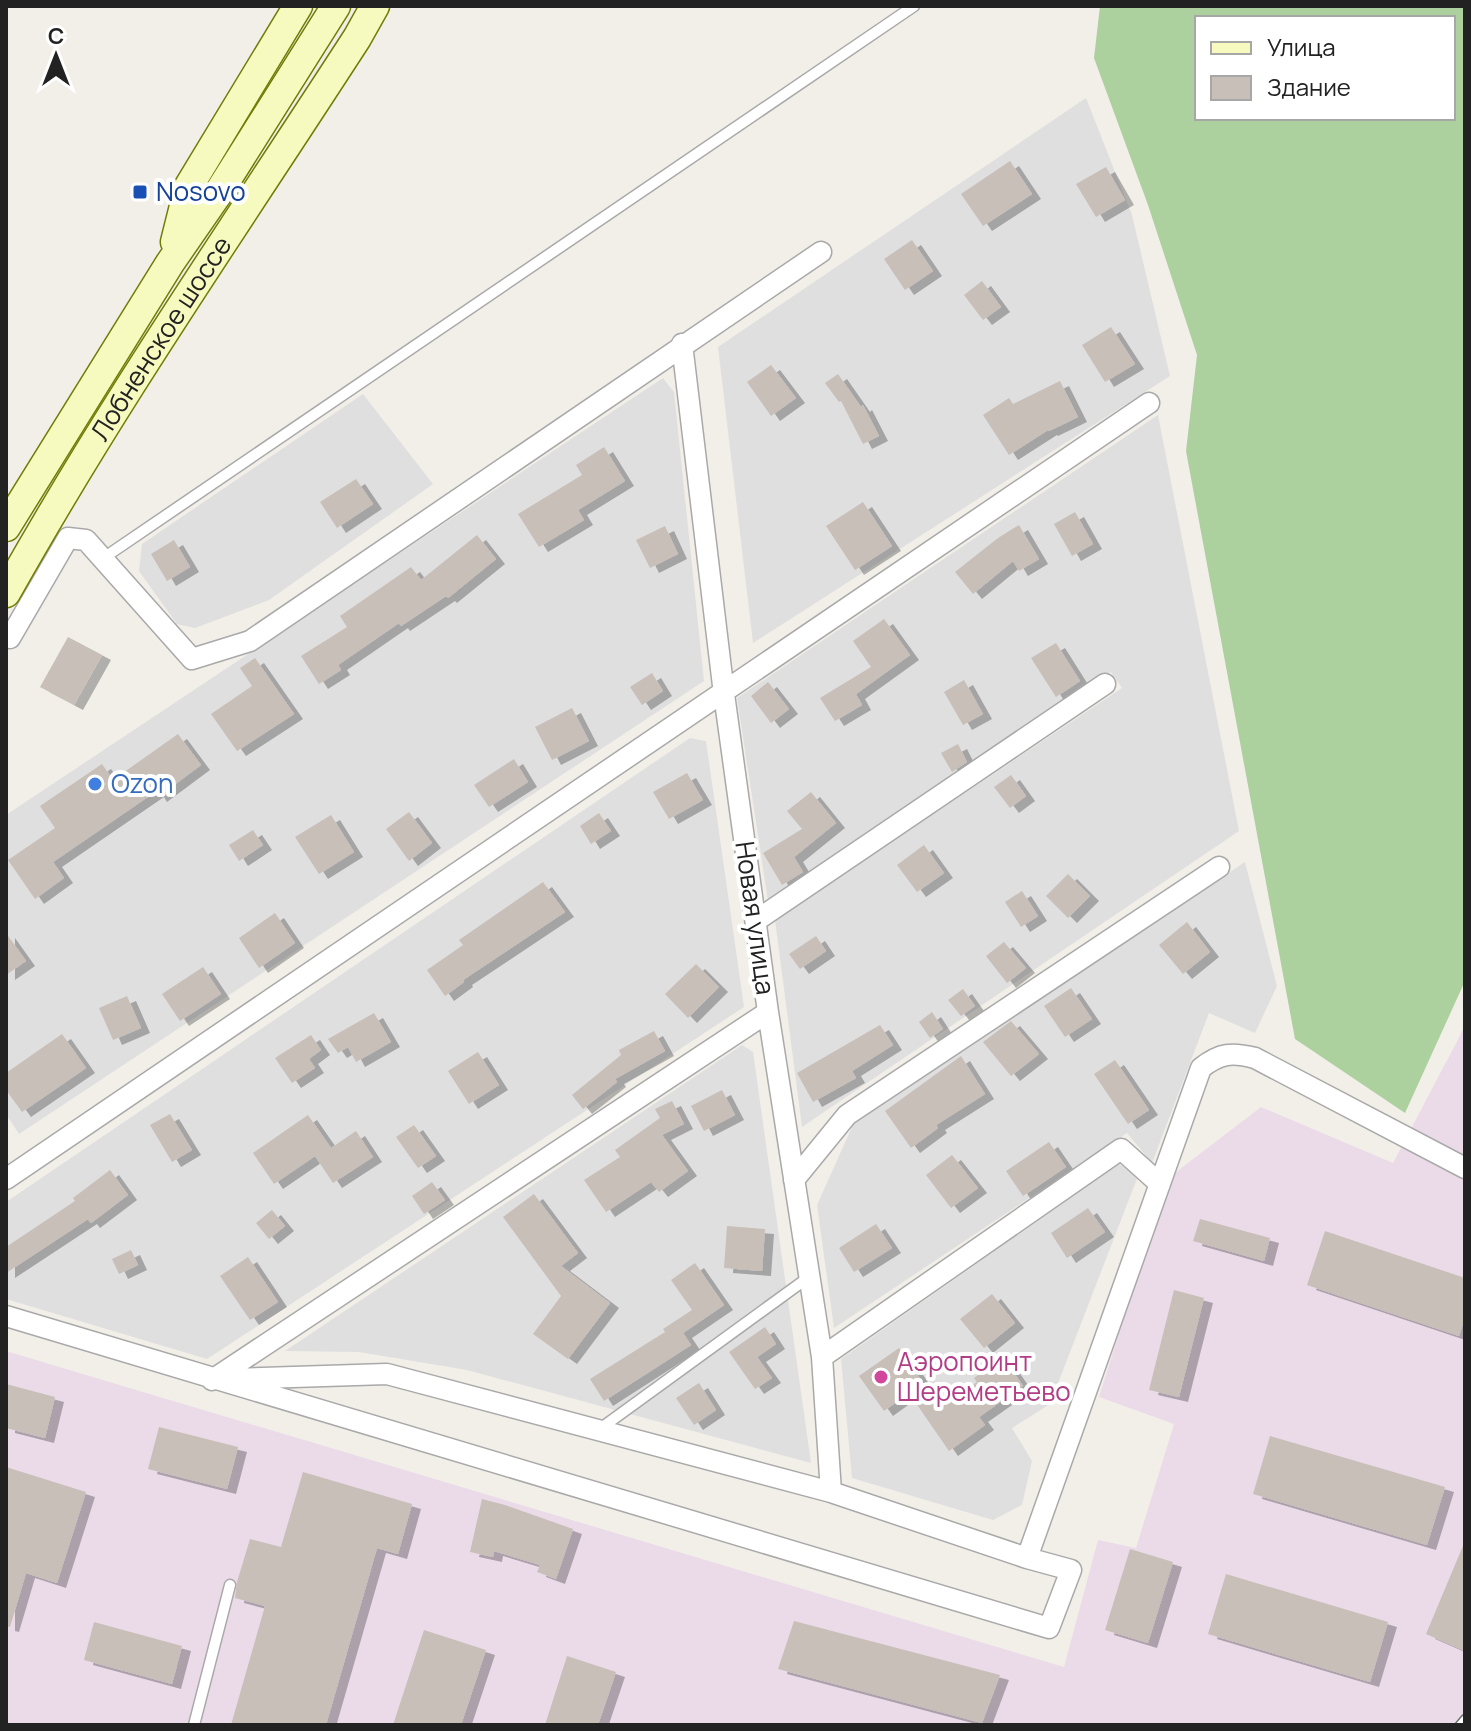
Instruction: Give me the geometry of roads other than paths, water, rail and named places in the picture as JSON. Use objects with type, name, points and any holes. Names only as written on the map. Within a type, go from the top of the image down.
[{"type":"main road","name":"Лобненское шоссе","points":[[6,527],[170,263],[217,195],[336,6]]},
{"type":"main road","name":"Лобненское шоссе","points":[[6,593],[132,383],[375,6]]},
{"type":"main road","points":[[170,263],[189,186],[294,7]]},
{"type":"street","points":[[8,642],[68,538],[86,540],[192,659],[250,641],[821,252]]},
{"type":"street","name":"Новая улица","points":[[682,344],[724,694],[768,1012],[822,1357],[831,1492]]},
{"type":"street","points":[[6,1179],[1149,403]]},
{"type":"street","points":[[8,642],[18,609],[20,568]]},
{"type":"street","points":[[757,920],[1105,684]]},
{"type":"street","points":[[794,1180],[847,1115],[1219,867]]},
{"type":"street","points":[[212,1380],[768,1012]]},
{"type":"street","points":[[1027,1558],[1201,1068],[1216,1056],[1234,1053],[1255,1058],[1465,1168]]},
{"type":"street","points":[[822,1357],[1121,1149],[1160,1184]]},
{"type":"street","points":[[6,1316],[212,1380],[1049,1628],[1071,1570],[831,1492],[387,1374],[212,1380]]},
{"type":"lane","points":[[102,559],[914,6]]},
{"type":"lane","points":[[596,1431],[809,1277]]},
{"type":"lane","points":[[194,1725],[230,1585]]},
{"type":"railway","points":[[1459,1725],[1465,1718]]},
{"type":"place","name":"Nosovo","points":[[140,192]]},
{"type":"place","name":"Ozon","points":[[95,784]]},
{"type":"place","name":"Аэропоинт Шереметьево","points":[[881,1377]]}]
